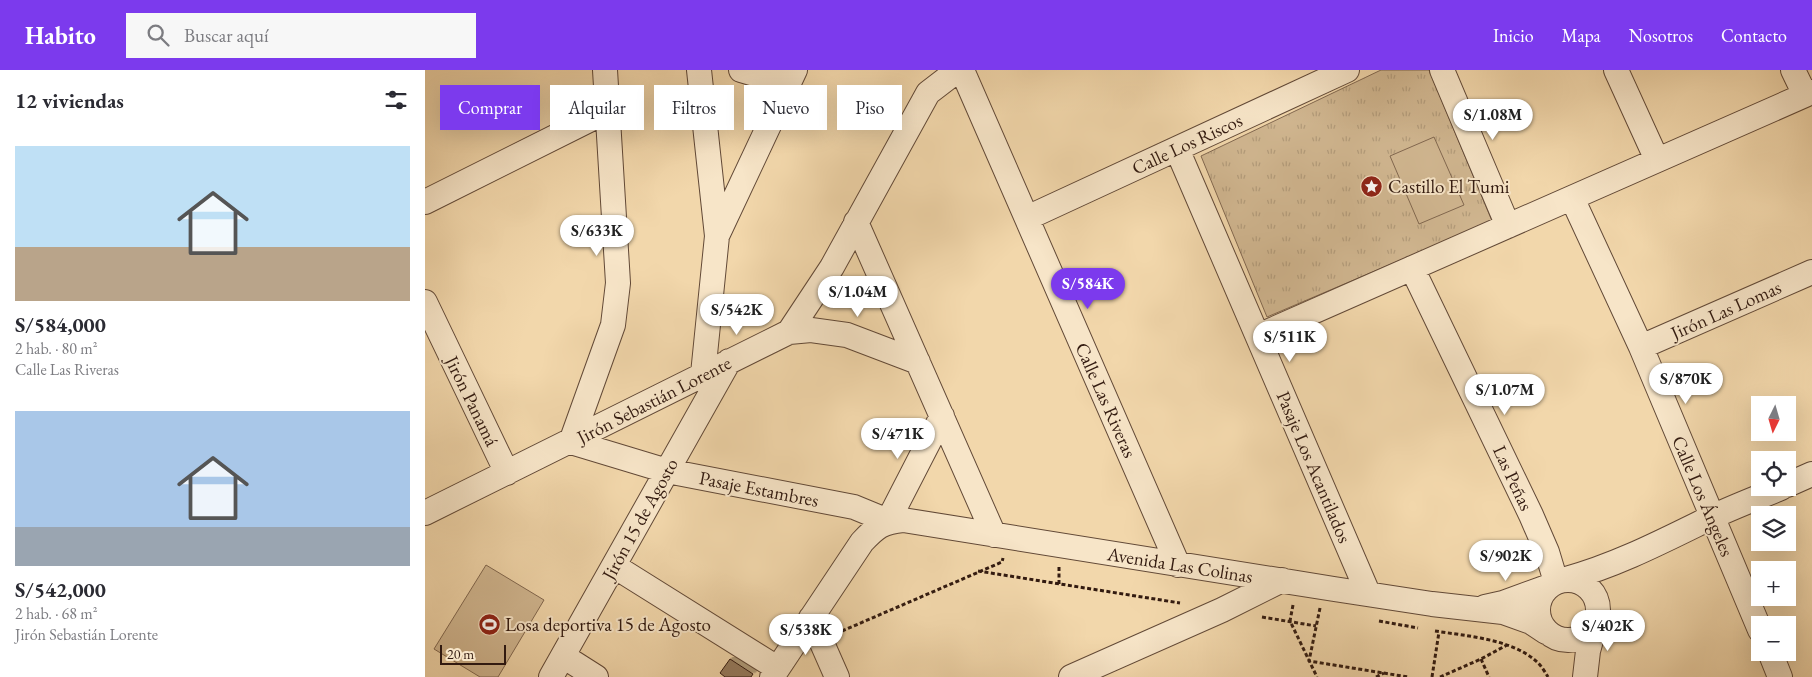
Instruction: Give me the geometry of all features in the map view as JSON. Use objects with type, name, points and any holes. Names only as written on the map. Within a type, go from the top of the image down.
[{"type":"street","points":[[605,70],[606,85]]},
{"type":"street","points":[[699,70],[717,236],[703,374]]},
{"type":"street","points":[[717,236],[791,77],[741,70]]},
{"type":"street","points":[[789,332],[832,267],[928,93],[958,70]]},
{"type":"street","name":"Calle Las Riveras","points":[[962,70],[1178,565]]},
{"type":"street","name":"Calle Los Riscos","points":[[1027,218],[1347,70]]},
{"type":"street","points":[[1442,70],[1508,226]]},
{"type":"street","points":[[1616,70],[1657,160]]},
{"type":"street","points":[[1258,336],[1809,94],[1793,70]]},
{"type":"street","points":[[425,202],[569,130]]},
{"type":"street","points":[[571,442],[613,325],[618,283],[608,130]]},
{"type":"street","name":"Pasaje Los Acantilados","points":[[1177,148],[1368,593]]},
{"type":"street","name":"Calle Los Ángeles","points":[[1572,198],[1641,347],[1754,616]]},
{"type":"street","points":[[856,222],[999,545]]},
{"type":"street","name":"Las Peñas","points":[[1412,268],[1531,515],[1547,552],[1556,583]]},
{"type":"street","name":"Jirón Las Lomas","points":[[1641,347],[1812,272]]},
{"type":"street","name":"Jirón Panamá","points":[[425,302],[507,473]]},
{"type":"street","points":[[789,332],[811,330],[847,334],[918,362]]},
{"type":"street","name":"Jirón Sebastián Lorente","points":[[425,513],[789,332]]},
{"type":"street","name":"Jirón 15 de Agosto","points":[[551,677],[729,361]]},
{"type":"street","points":[[613,566],[775,673],[862,542],[875,528],[888,521],[942,416]]},
{"type":"street","name":"Pasaje Estambres","points":[[571,442],[667,471],[854,507],[888,521]]},
{"type":"street","points":[[1796,480],[1812,474]]},
{"type":"street","name":"Avenida Las Colinas","points":[[1472,608],[1503,604],[1556,583],[1595,571],[1637,554],[1712,517],[1762,496]]},
{"type":"street","name":"Avenida Las Colinas","points":[[888,521],[908,520],[999,545],[1178,565],[1432,604],[1503,612],[1517,616],[1550,635]]},
{"type":"street","name":"Avenida Las Colinas","points":[[1583,677],[1597,616],[1605,592],[1614,577],[1637,554]]},
{"type":"street","points":[[1071,677],[1222,610],[1281,580]]},
{"type":"street","points":[[1550,635],[1569,640],[1584,636],[1591,630],[1597,616],[1597,601],[1593,592],[1585,585],[1576,580],[1556,583],[1541,595],[1537,604],[1540,624],[1550,635],[1572,656],[1583,677]]},
{"type":"street","points":[[811,618],[837,677]]},
{"type":"street","points":[[563,656],[596,677]]},
{"type":"street","points":[[1774,661],[1780,677]]},
{"type":"path","points":[[821,640],[1002,562],[999,545]]},
{"type":"path","points":[[979,571],[1184,604]]},
{"type":"path","points":[[1293,602],[1290,621],[1317,677]]},
{"type":"path","points":[[1309,661],[1320,606]]},
{"type":"path","points":[[1261,616],[1316,626]]},
{"type":"path","points":[[1432,677],[1437,631],[1508,645],[1527,653],[1538,663],[1548,677]]},
{"type":"path","points":[[1440,677],[1508,645]]},
{"type":"path","points":[[1481,659],[1489,677]]},
{"type":"path","points":[[1309,661],[1408,677]]},
{"type":"path","points":[[1376,677],[1385,673]]},
{"type":"green space","points":[[1381,70],[1429,70],[1492,221],[1267,317],[1201,156]]},
{"type":"green space","points":[[1434,137],[1464,205],[1419,224],[1390,156]]},
{"type":"green space","name":"Losa deportiva 15 de Agosto","points":[[486,565],[544,600],[498,677],[480,677],[434,649]]},
{"type":"building","points":[[730,659],[753,674],[751,677],[725,677],[720,673]]},
{"type":"place","name":"Castillo El Tumi","points":[[1372,186]]},
{"type":"place","name":"Losa deportiva 15 de Agosto","points":[[489,624]]}]
